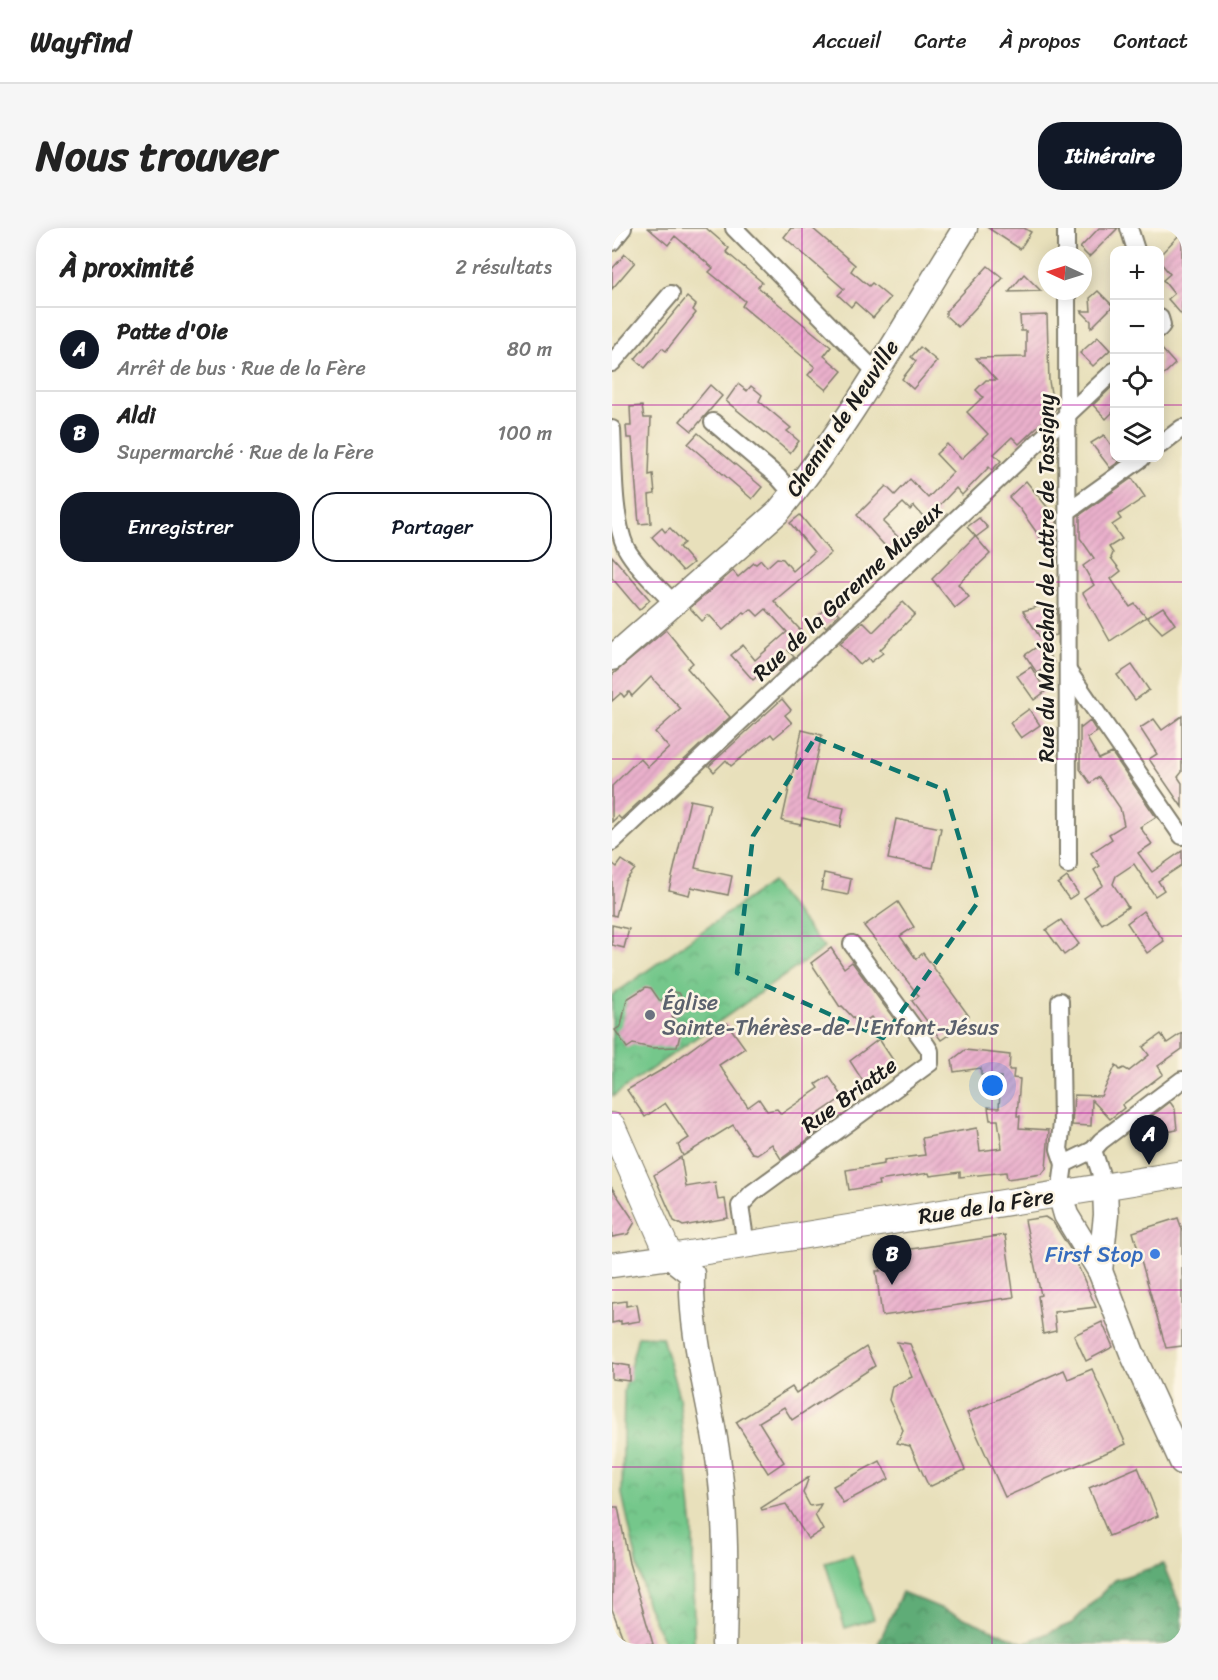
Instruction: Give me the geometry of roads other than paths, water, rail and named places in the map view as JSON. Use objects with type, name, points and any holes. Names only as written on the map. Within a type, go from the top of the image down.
[{"type":"main road","name":"Chemin de Neuville","points":[[612,658],[778,512],[793,494],[846,421],[965,228]]},
{"type":"main road","points":[[614,1134],[670,1257],[692,1274],[692,1315],[717,1454],[724,1562],[724,1644]]},
{"type":"main road","name":"Rue de la Fère","points":[[612,1265],[1182,1174]]},
{"type":"main road","points":[[1100,1271],[1106,1215],[1105,1187]]},
{"type":"main road","points":[[1060,1194],[1066,1215],[1100,1271],[1132,1353],[1182,1462]]},
{"type":"street","points":[[612,242],[623,228]]},
{"type":"street","points":[[1066,228],[1066,246]]},
{"type":"street","points":[[1129,228],[1135,246]]},
{"type":"street","points":[[737,230],[876,372]]},
{"type":"street","points":[[612,363],[671,294]]},
{"type":"street","name":"Rue du Maréchal de Lattre de Tassigny","points":[[1067,300],[1068,865]]},
{"type":"street","name":"Rue de la Garenne Museux","points":[[612,842],[1110,375]]},
{"type":"street","points":[[713,422],[777,476],[793,494]]},
{"type":"street","points":[[1164,442],[1182,428]]},
{"type":"street","points":[[612,429],[615,518],[627,550],[674,604]]},
{"type":"street","points":[[1068,511],[1136,462]]},
{"type":"street","points":[[1068,671],[1182,836]]},
{"type":"street","name":"Rue Briatte","points":[[746,1245],[740,1206],[752,1193],[930,1063],[931,1058],[927,1046],[852,944]]},
{"type":"street","points":[[1060,1001],[1062,1123],[1059,1149],[1064,1164],[1060,1194]]},
{"type":"street","points":[[1064,1164],[1093,1150],[1101,1141],[1182,1080]]},
{"type":"street","points":[[1093,1150],[1105,1187]]},
{"type":"place","name":"Église Sainte-Thérèse-de-l'Enfant-Jésus","points":[[650,1015]]},
{"type":"place","name":"Patte d'Oie","points":[[1149,1165]]},
{"type":"place","name":"First Stop","points":[[1155,1254]]},
{"type":"place","name":"Aldi","points":[[892,1285]]}]
